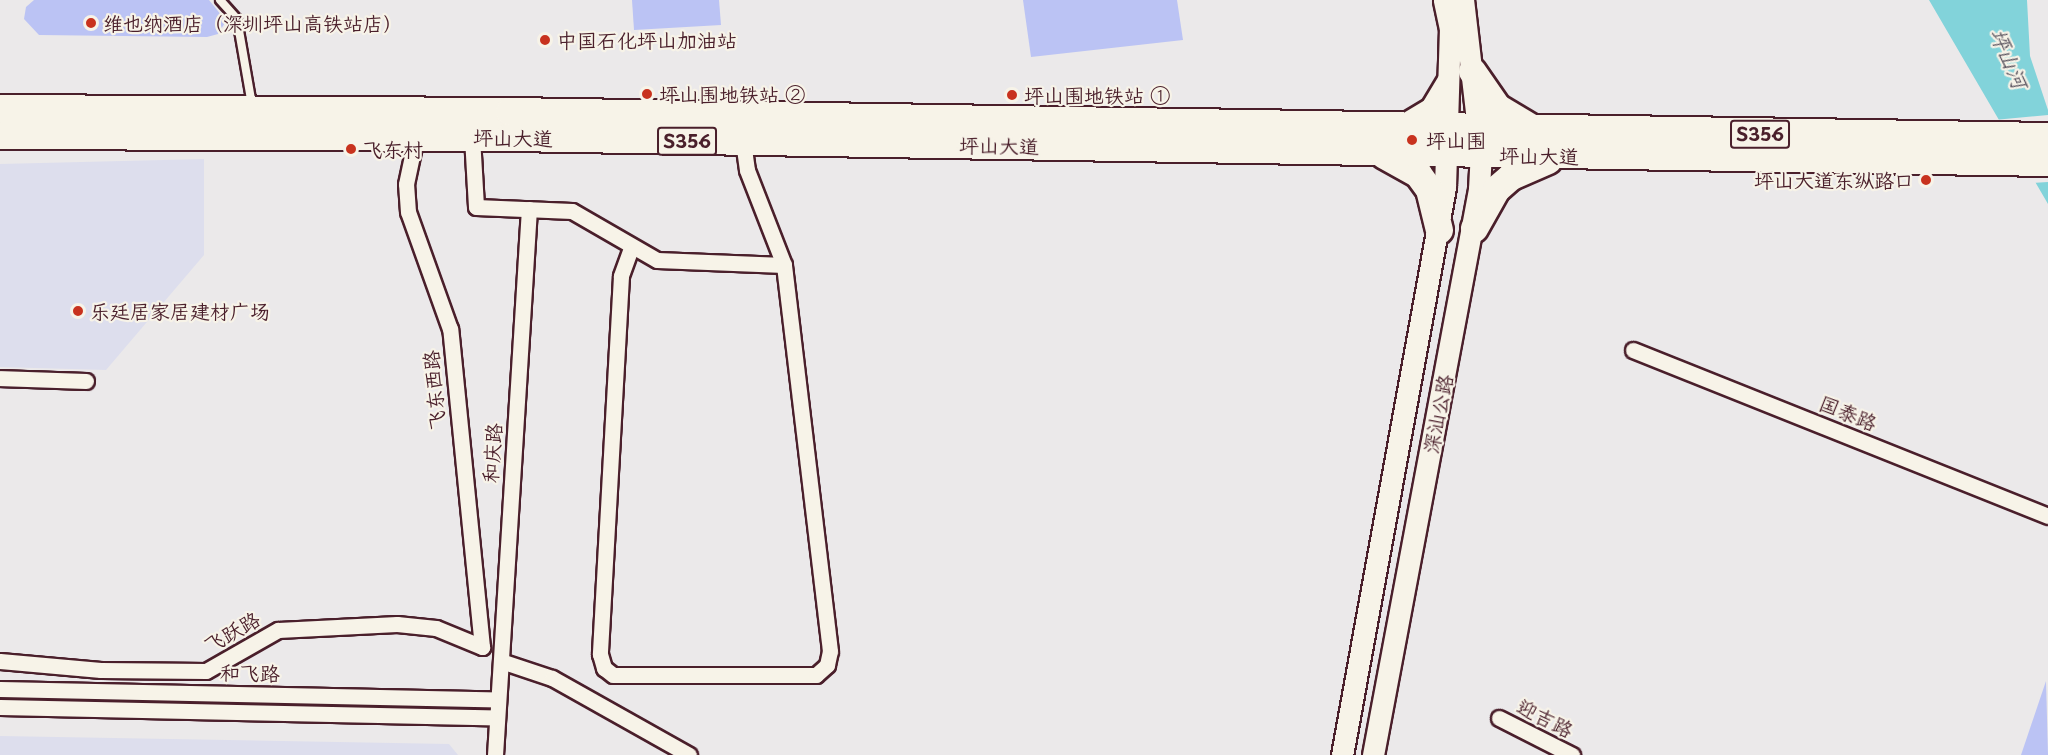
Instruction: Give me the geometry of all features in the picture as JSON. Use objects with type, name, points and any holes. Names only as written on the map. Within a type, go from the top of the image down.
[{"type":"highway","points":[[1461,75],[1497,107],[1536,130]]},
{"type":"highway","name":"坪山大道","points":[[5,106],[1398,127],[1447,141]]},
{"type":"highway","name":"坪山大道","points":[[1479,142],[1536,130],[1983,138],[2048,136]]},
{"type":"highway","name":"坪山大道","points":[[6,136],[472,137],[1374,153],[1447,141],[1479,142],[1566,156],[1998,164],[2048,162]]},
{"type":"highway","points":[[1374,153],[1391,156],[1418,174],[1429,189],[1439,230]]},
{"type":"highway","points":[[1474,228],[1496,189],[1511,176],[1566,156]]},
{"type":"main road","points":[[1444,0],[1461,75]]},
{"type":"main road","points":[[1398,127],[1431,108],[1461,75],[1463,0]]},
{"type":"main road","name":"深汕公路","points":[[1342,755],[1439,230],[1447,141],[1461,75]]},
{"type":"main road","name":"深汕公路","points":[[1373,755],[1474,228],[1479,142],[1461,75]]},
{"type":"street","name":"飞东西路","points":[[416,137],[406,184],[408,212],[450,330],[482,647]]},
{"type":"street","points":[[472,137],[476,207],[572,211],[590,217],[631,248],[657,260],[784,265]]},
{"type":"street","points":[[631,248],[621,276],[600,654],[604,668],[613,675],[803,677],[816,675],[827,665],[830,651],[814,485],[794,361],[784,265],[747,170],[744,142]]},
{"type":"street","name":"和庆路","points":[[495,755],[529,209]]},
{"type":"street","name":"国泰路","points":[[1633,350],[2048,516]]},
{"type":"street","points":[[0,378],[86,381]]},
{"type":"street","name":"飞跃路","points":[[0,661],[101,670],[206,671],[278,630],[397,624],[436,628],[482,647]]},
{"type":"street","points":[[501,661],[552,678],[689,755]]},
{"type":"street","name":"和飞路","points":[[0,689],[498,699]]},
{"type":"street","name":"和飞路","points":[[0,707],[497,717]]},
{"type":"street","name":"迎吉路","points":[[1499,718],[1572,755]]},
{"type":"lane","points":[[220,0],[237,19],[253,110]]},
{"type":"shaded area","name":"乐廷居家居建材广场","points":[[204,159],[204,255],[106,370],[0,367],[0,164]]},
{"type":"shaded area","points":[[0,736],[449,744],[458,755],[0,755]]},
{"type":"water","name":"坪山河","points":[[1929,0],[2027,0],[2030,56],[2048,110],[2048,204]]},
{"type":"pier","points":[[2048,115],[2048,182],[2030,183],[1994,120]]},
{"type":"building","points":[[34,0],[209,0],[226,21],[218,34],[207,37],[39,35],[24,19],[26,7]]},
{"type":"building","points":[[632,0],[719,0],[721,25],[634,30]]},
{"type":"building","points":[[1023,0],[1177,0],[1183,40],[1031,57]]},
{"type":"building","points":[[2046,681],[2048,755],[2021,755]]},
{"type":"place","name":"维也纳酒店（深圳坪山高铁站店）","points":[[91,23]]},
{"type":"place","name":"中国石化坪山加油站","points":[[545,40]]},
{"type":"place","name":"坪山围地铁站 ②","points":[[647,94]]},
{"type":"place","name":"坪山围地铁站 ①","points":[[1012,95]]},
{"type":"place","name":"坪山围","points":[[1412,140]]},
{"type":"place","name":"飞东村","points":[[351,149]]},
{"type":"place","name":"坪山大道东纵路口","points":[[1926,180]]},
{"type":"place","name":"乐廷居家居建材广场","points":[[78,311]]}]
